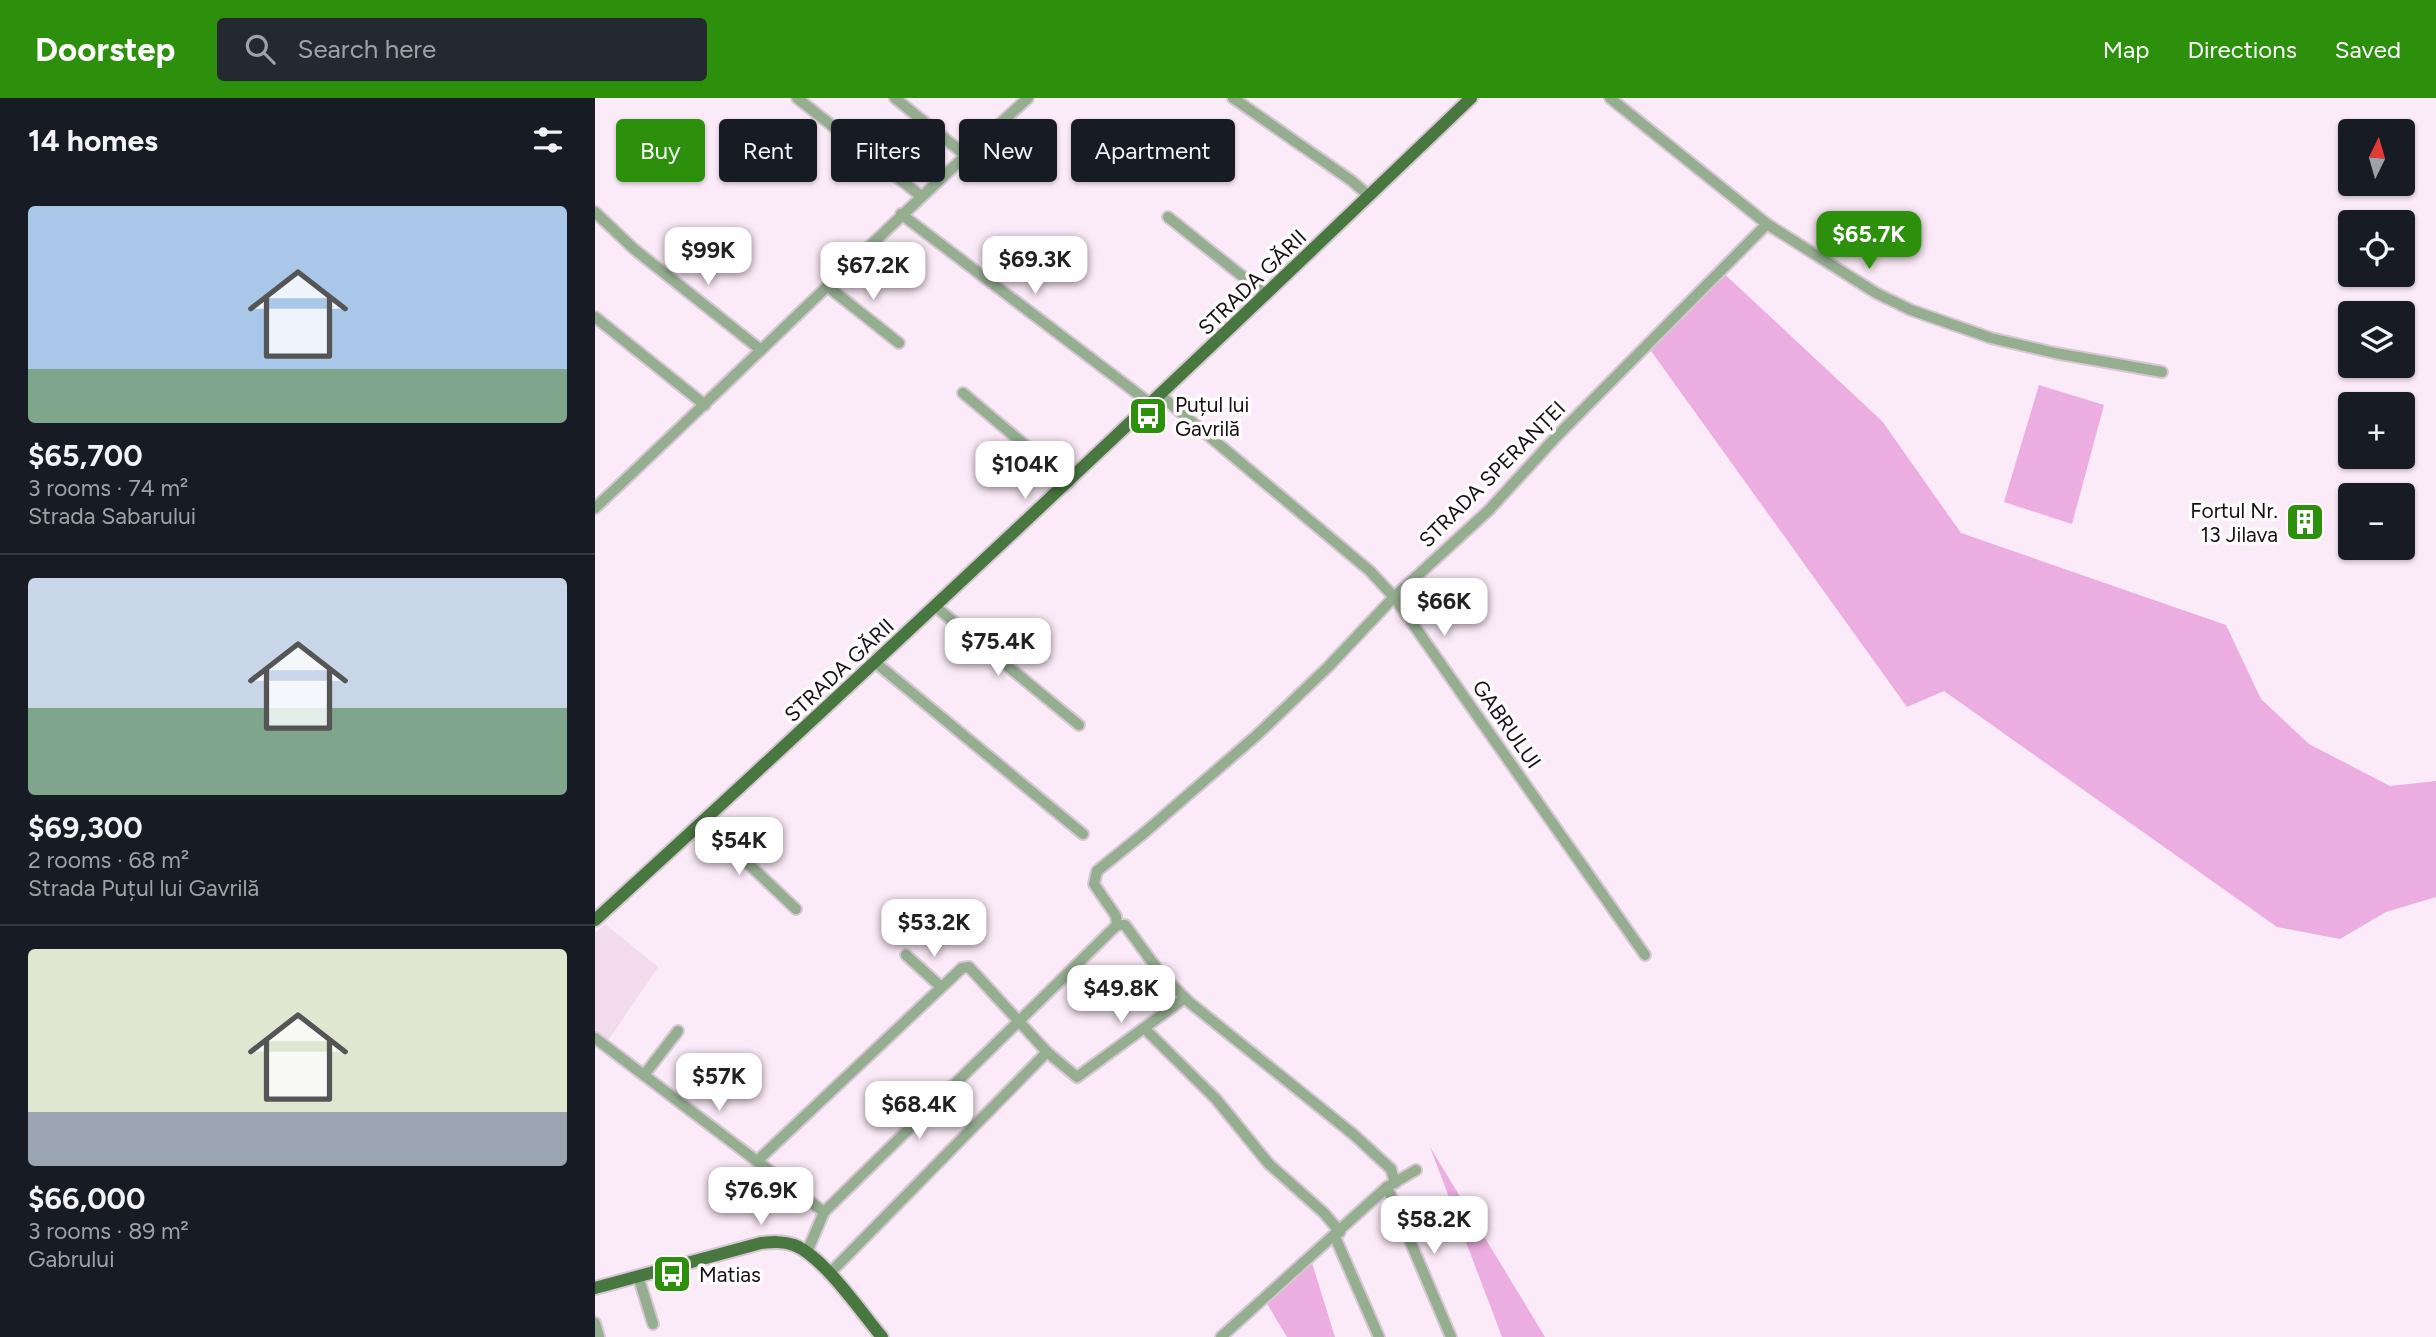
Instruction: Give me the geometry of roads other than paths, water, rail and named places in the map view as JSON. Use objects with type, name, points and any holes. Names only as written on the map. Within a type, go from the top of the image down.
[{"type":"main road","name":"STRADA GĂRII","points":[[595,920],[936,607],[1471,98]]},
{"type":"main road","points":[[595,1288],[761,1243],[786,1243],[807,1252],[829,1273],[882,1337]]},
{"type":"street","points":[[797,98],[921,196]]},
{"type":"street","points":[[895,98],[959,150]]},
{"type":"street","points":[[1005,119],[1028,98]]},
{"type":"street","points":[[1233,98],[1352,181],[1369,196]]},
{"type":"street","points":[[1610,98],[1767,224],[1876,293],[1951,325],[2030,348],[2162,372]]},
{"type":"street","points":[[595,508],[959,161]]},
{"type":"street","points":[[595,212],[634,249],[761,351]]},
{"type":"street","name":"GABRULUI","points":[[901,214],[1155,400],[1370,571],[1394,597],[1645,955]]},
{"type":"street","points":[[1168,217],[1266,295]]},
{"type":"street","name":"STRADA SPERANȚEI","points":[[1451,1337],[1391,1185],[1391,1169],[1353,1134],[1185,998],[1161,974],[1121,925],[1094,884],[1097,871],[1257,735],[1328,667],[1394,597],[1489,510],[1555,438],[1767,224]]},
{"type":"street","points":[[827,286],[899,343]]},
{"type":"street","points":[[595,317],[705,405]]},
{"type":"street","points":[[963,393],[1069,482]]},
{"type":"street","points":[[936,607],[1079,725]]},
{"type":"street","points":[[876,663],[1083,834]]},
{"type":"street","points":[[703,821],[796,909]]},
{"type":"street","points":[[807,1252],[824,1212],[1017,1020],[1121,925]]},
{"type":"street","points":[[906,955],[941,987]]},
{"type":"street","points":[[757,1161],[962,968],[969,967],[1047,1052],[1077,1077],[1185,998]]},
{"type":"street","points":[[1144,1028],[1216,1099],[1269,1164],[1324,1213],[1338,1234],[1379,1337]]},
{"type":"street","points":[[644,1075],[678,1031]]},
{"type":"street","points":[[595,1038],[824,1212]]},
{"type":"street","points":[[829,1273],[1047,1052]]},
{"type":"street","points":[[1221,1337],[1391,1185],[1416,1170]]},
{"type":"street","points":[[638,1276],[653,1324]]},
{"type":"street","points":[[595,1323],[599,1337]]},
{"type":"place","name":"Puțul lui Gavrilă","points":[[1148,416]]},
{"type":"place","name":"Fortul Nr. 13 Jilava","points":[[2305,522]]},
{"type":"place","name":"Matias","points":[[672,1274]]}]
